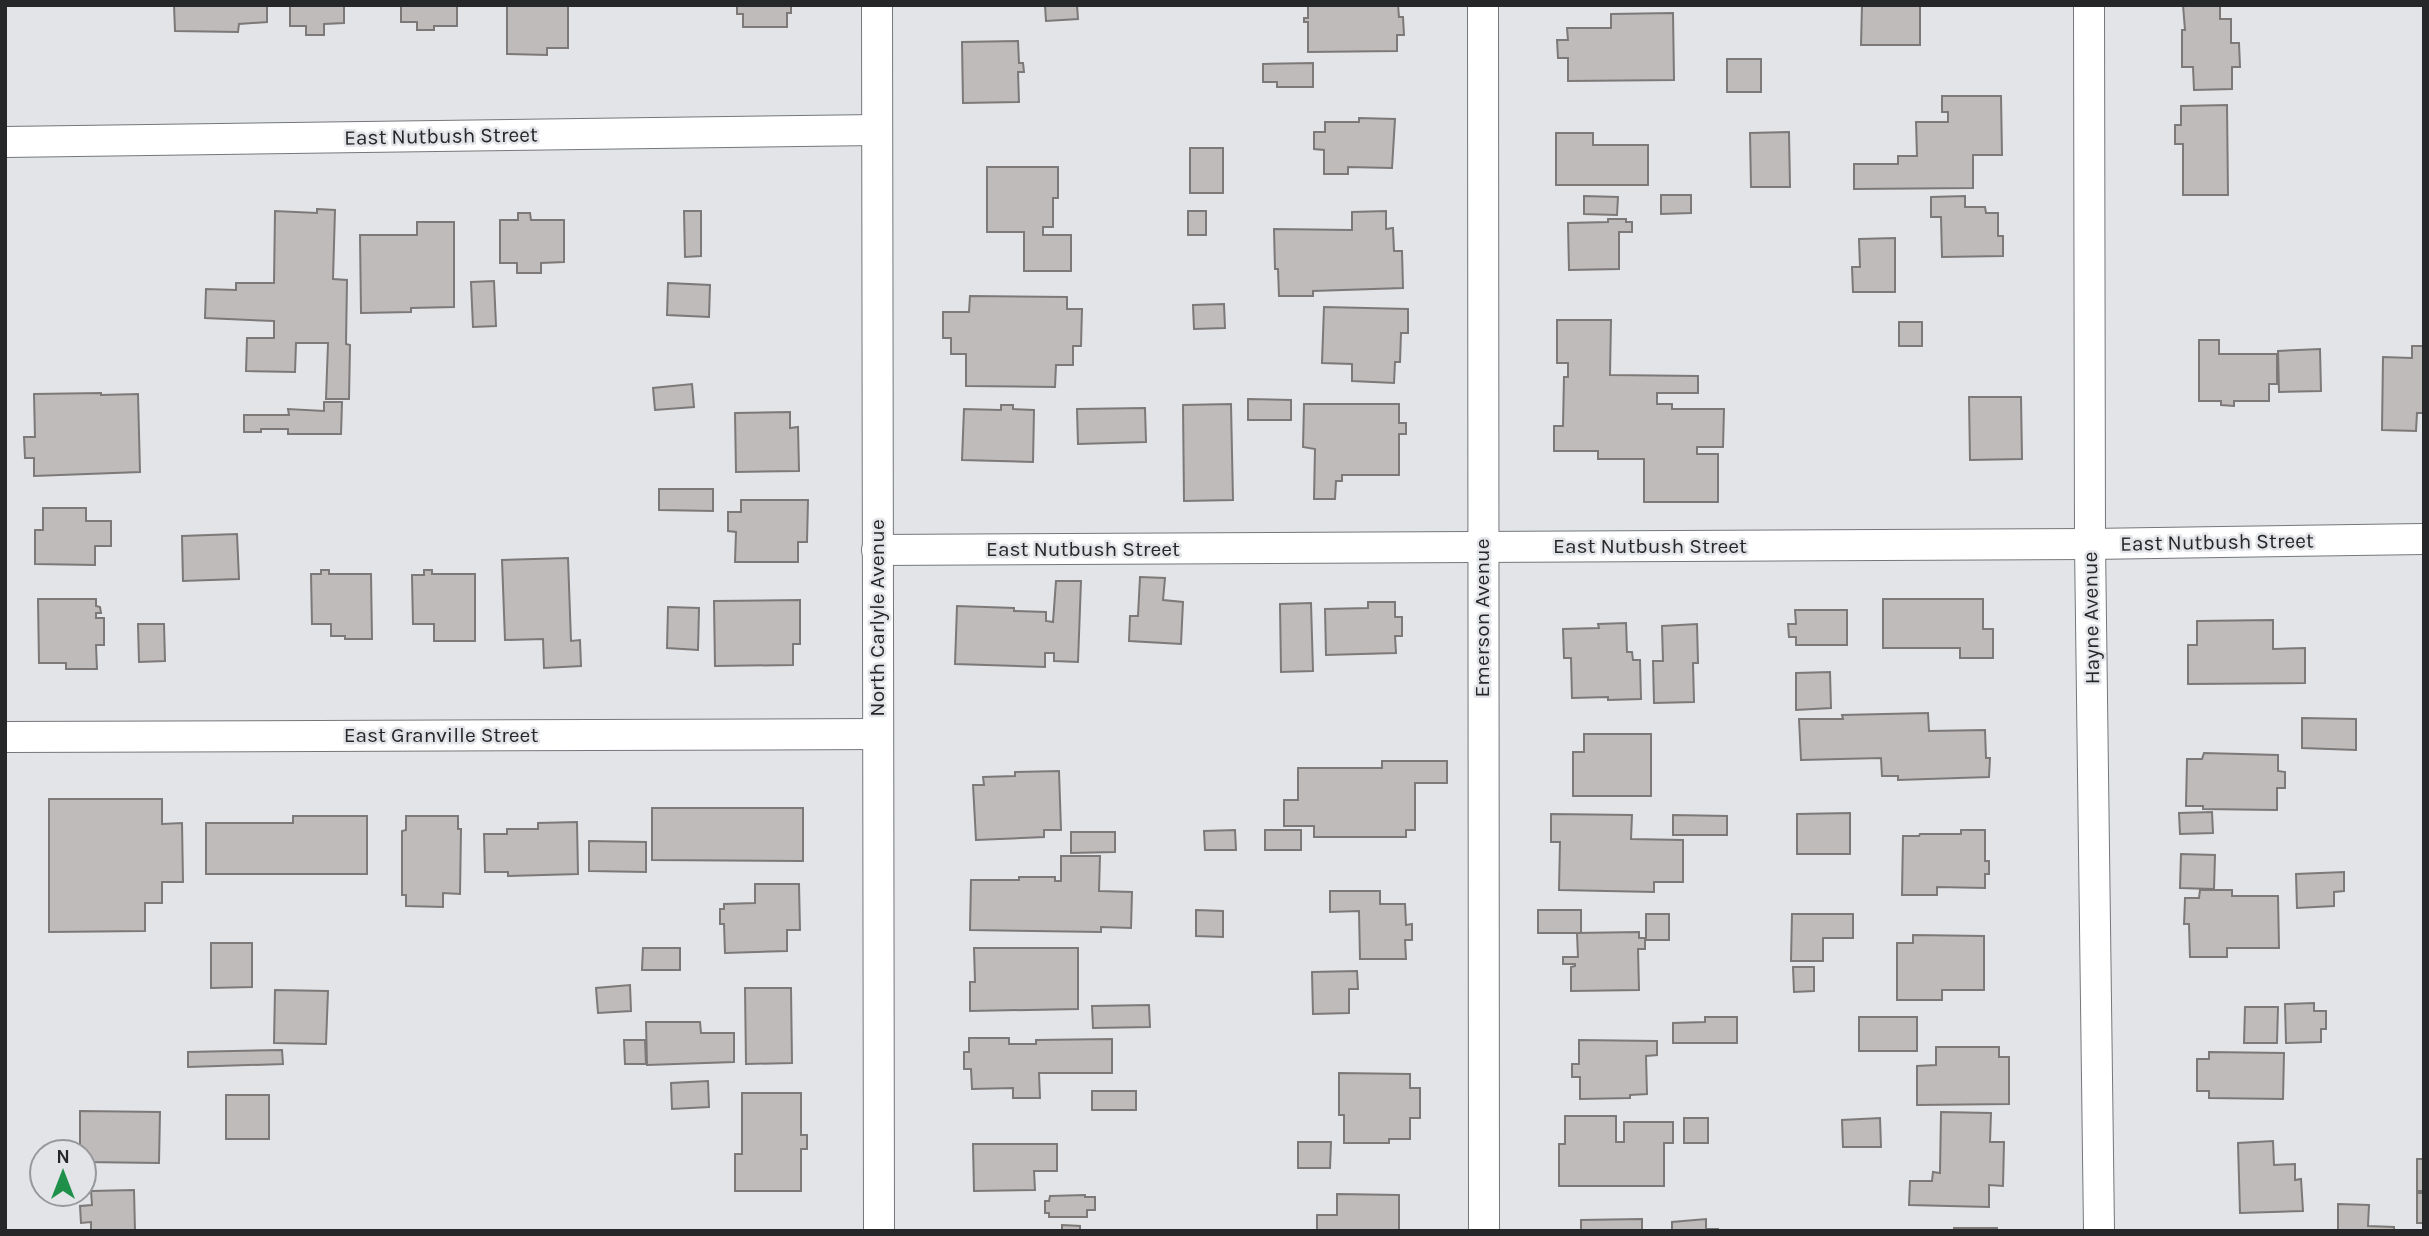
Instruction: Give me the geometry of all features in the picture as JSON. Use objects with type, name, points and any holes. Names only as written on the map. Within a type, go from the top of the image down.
[{"type":"street","name":"North Carlyle Avenue","points":[[877,5],[879,1231]]},
{"type":"street","name":"Emerson Avenue","points":[[1483,5],[1484,1231]]},
{"type":"street","name":"Hayne Avenue","points":[[2089,5],[2090,544],[2099,1231]]},
{"type":"street","name":"East Nutbush Street","points":[[5,142],[877,130]]},
{"type":"street","name":"East Nutbush Street","points":[[877,550],[2090,544],[2424,539]]},
{"type":"street","name":"East Granville Street","points":[[5,737],[878,734]]},
{"type":"building","points":[[174,5],[267,5],[267,22],[239,24],[238,32],[175,31]]},
{"type":"building","points":[[290,5],[344,5],[344,23],[324,24],[324,35],[306,35],[306,26],[290,26]]},
{"type":"building","points":[[401,5],[457,5],[457,26],[434,26],[434,30],[417,30],[417,22],[401,22]]},
{"type":"building","points":[[507,5],[568,5],[568,48],[547,48],[547,55],[507,54]]},
{"type":"building","points":[[737,5],[791,5],[791,13],[787,13],[787,27],[743,27],[743,14],[737,14]]},
{"type":"building","points":[[1045,5],[1077,5],[1078,19],[1046,21]]},
{"type":"building","points":[[1308,5],[1398,5],[1399,17],[1403,17],[1404,35],[1397,35],[1397,51],[1308,52],[1308,22],[1304,22],[1304,18],[1308,18]]},
{"type":"building","points":[[1862,5],[1920,5],[1920,45],[1861,45]]},
{"type":"building","points":[[2183,5],[2220,5],[2220,19],[2231,19],[2231,43],[2239,43],[2240,67],[2232,67],[2232,89],[2194,90],[2193,67],[2182,67],[2182,30],[2185,30]]},
{"type":"building","points":[[1673,13],[1674,80],[1568,81],[1568,58],[1558,58],[1557,40],[1568,40],[1567,28],[1611,28],[1611,14]]},
{"type":"building","points":[[1018,41],[1019,63],[1023,63],[1024,72],[1018,72],[1019,102],[963,103],[962,42]]},
{"type":"building","points":[[1727,59],[1761,59],[1761,92],[1727,92]]},
{"type":"building","points":[[1313,63],[1313,87],[1277,87],[1277,82],[1263,82],[1263,64]]},
{"type":"building","points":[[1942,96],[2001,96],[2002,155],[1973,155],[1973,188],[1854,189],[1854,164],[1898,164],[1898,156],[1917,156],[1916,122],[1948,122],[1948,112],[1942,112]]},
{"type":"building","points":[[2227,105],[2228,195],[2183,195],[2183,144],[2175,144],[2175,125],[2181,125],[2181,106]]},
{"type":"building","points":[[1359,118],[1395,119],[1392,168],[1348,167],[1348,174],[1324,174],[1324,150],[1314,149],[1314,132],[1325,132],[1325,122],[1359,122]]},
{"type":"building","points":[[1789,132],[1790,187],[1751,187],[1750,133]]},
{"type":"building","points":[[1556,133],[1593,133],[1593,145],[1648,145],[1648,185],[1556,185]]},
{"type":"building","points":[[1190,148],[1223,148],[1223,193],[1190,193]]},
{"type":"building","points":[[987,167],[1058,167],[1058,198],[1053,198],[1053,227],[1043,227],[1043,235],[1071,235],[1071,271],[1024,271],[1024,232],[987,232]]},
{"type":"building","points":[[1661,195],[1691,195],[1691,213],[1661,214]]},
{"type":"building","points":[[1584,196],[1618,197],[1617,215],[1584,214]]},
{"type":"building","points":[[1965,196],[1965,207],[1985,207],[1986,213],[1998,213],[1998,236],[2003,236],[2003,256],[1942,257],[1941,217],[1931,217],[1931,197]]},
{"type":"building","points":[[317,209],[335,210],[333,279],[347,280],[349,399],[326,399],[328,343],[296,343],[295,372],[246,371],[247,338],[274,338],[274,321],[205,318],[206,289],[236,290],[236,283],[274,283],[275,211],[317,213]]},
{"type":"building","points":[[684,211],[701,211],[701,256],[685,257]]},
{"type":"building","points":[[1188,211],[1206,211],[1206,235],[1188,235]]},
{"type":"building","points":[[1386,211],[1386,229],[1393,228],[1394,251],[1402,251],[1403,288],[1313,291],[1313,296],[1279,296],[1274,229],[1352,230],[1352,212]]},
{"type":"building","points":[[518,213],[530,213],[531,220],[564,220],[564,262],[541,263],[541,273],[517,273],[517,263],[500,263],[500,220],[518,220]]},
{"type":"building","points":[[1608,219],[1626,219],[1626,222],[1632,222],[1632,232],[1619,232],[1619,269],[1569,270],[1568,223],[1608,222]]},
{"type":"building","points":[[417,222],[454,222],[454,307],[411,308],[411,312],[361,313],[360,235],[417,235]]},
{"type":"building","points":[[1895,238],[1895,292],[1853,292],[1852,267],[1860,267],[1859,239]]},
{"type":"building","points":[[494,281],[496,326],[473,327],[471,282]]},
{"type":"building","points":[[668,283],[710,285],[709,317],[667,315]]},
{"type":"building","points":[[970,296],[1067,297],[1067,309],[1082,309],[1081,346],[1073,346],[1073,365],[1056,365],[1055,387],[966,386],[966,354],[951,354],[951,338],[943,338],[943,312],[969,312]]},
{"type":"building","points":[[1224,304],[1225,328],[1194,329],[1193,305]]},
{"type":"building","points":[[1324,307],[1408,309],[1408,333],[1401,333],[1400,362],[1395,362],[1394,383],[1352,381],[1352,364],[1322,363]]},
{"type":"building","points":[[1557,320],[1611,320],[1610,375],[1698,376],[1698,393],[1657,393],[1657,404],[1672,404],[1672,409],[1724,409],[1723,447],[1697,447],[1697,454],[1718,454],[1718,502],[1644,502],[1644,459],[1598,459],[1598,451],[1554,451],[1554,426],[1563,426],[1564,377],[1568,377],[1568,363],[1557,363]]},
{"type":"building","points":[[1899,322],[1922,322],[1922,346],[1899,346]]},
{"type":"building","points":[[2199,340],[2219,340],[2219,354],[2277,354],[2277,384],[2269,384],[2269,401],[2234,401],[2234,406],[2221,405],[2221,401],[2199,401]]},
{"type":"building","points":[[2412,346],[2424,346],[2424,413],[2417,413],[2416,431],[2382,430],[2383,357],[2412,358]]},
{"type":"building","points":[[2320,349],[2321,391],[2279,392],[2278,351]]},
{"type":"building","points":[[692,384],[694,407],[655,410],[653,388]]},
{"type":"building","points":[[34,394],[138,394],[140,472],[34,476],[34,458],[25,458],[24,437],[35,437]]},
{"type":"building","points":[[1969,397],[2021,397],[2022,459],[1970,460]]},
{"type":"building","points":[[1248,399],[1291,400],[1291,420],[1248,420]]},
{"type":"building","points":[[324,402],[342,402],[341,434],[288,434],[288,429],[244,432],[244,415],[289,415],[288,409],[324,411]]},
{"type":"building","points":[[1231,404],[1233,500],[1184,501],[1183,405]]},
{"type":"building","points":[[1304,404],[1399,404],[1399,423],[1406,423],[1406,434],[1399,434],[1399,475],[1342,475],[1342,481],[1336,481],[1335,499],[1314,499],[1315,449],[1303,447]]},
{"type":"building","points":[[1001,405],[1013,405],[1013,409],[1034,410],[1033,462],[962,460],[964,409],[1001,410]]},
{"type":"building","points":[[1145,408],[1146,442],[1078,444],[1077,409]]},
{"type":"building","points":[[790,412],[790,428],[798,427],[799,471],[736,472],[735,413]]},
{"type":"building","points":[[659,489],[713,489],[713,511],[659,510]]},
{"type":"building","points":[[741,500],[808,500],[807,542],[798,542],[798,562],[735,562],[736,532],[728,531],[728,512],[741,512]]},
{"type":"building","points":[[43,508],[86,508],[86,521],[111,521],[111,546],[95,546],[95,565],[35,564],[35,530],[43,530]]},
{"type":"building","points":[[237,534],[239,579],[183,581],[182,536]]},
{"type":"building","points":[[568,558],[571,641],[580,640],[581,666],[544,668],[543,639],[505,640],[502,560]]},
{"type":"building","points":[[321,570],[329,570],[329,574],[371,574],[372,639],[331,636],[331,624],[312,624],[311,574],[321,574]]},
{"type":"building","points":[[424,570],[432,570],[432,574],[475,574],[475,641],[434,641],[434,624],[413,624],[412,575],[424,575]]},
{"type":"building","points":[[1140,577],[1165,578],[1163,600],[1183,602],[1181,644],[1129,641],[1130,616],[1138,616]]},
{"type":"building","points":[[1056,581],[1081,581],[1078,662],[1054,661],[1054,653],[1045,653],[1045,667],[955,664],[957,606],[1046,612],[1046,621],[1053,622]]},
{"type":"building","points":[[38,599],[96,599],[96,606],[100,607],[101,613],[96,613],[96,618],[104,618],[104,645],[96,645],[97,669],[66,669],[66,663],[39,663]]},
{"type":"building","points":[[1883,599],[1983,599],[1983,629],[1993,629],[1993,658],[1960,658],[1960,648],[1883,648]]},
{"type":"building","points":[[800,600],[800,644],[793,644],[793,665],[715,666],[714,601]]},
{"type":"building","points":[[1368,602],[1395,602],[1395,617],[1402,617],[1402,636],[1395,636],[1396,653],[1326,655],[1325,609],[1368,608]]},
{"type":"building","points":[[1311,603],[1313,671],[1281,672],[1280,604]]},
{"type":"building","points":[[668,607],[699,608],[698,650],[667,648]]},
{"type":"building","points":[[1795,610],[1847,610],[1847,645],[1796,645],[1796,637],[1789,637],[1788,624],[1796,624]]},
{"type":"building","points":[[2273,620],[2273,649],[2305,648],[2305,683],[2188,684],[2188,645],[2197,645],[2197,621]]},
{"type":"building","points":[[1626,623],[1627,652],[1632,652],[1633,660],[1640,660],[1641,699],[1572,698],[1571,658],[1564,658],[1563,629],[1599,628],[1598,624]]},
{"type":"building","points":[[138,624],[164,624],[165,661],[139,662]]},
{"type":"building","points":[[1697,624],[1698,663],[1693,663],[1694,702],[1654,703],[1653,661],[1663,661],[1662,626]]},
{"type":"building","points":[[1830,672],[1831,708],[1796,710],[1796,673]]},
{"type":"building","points":[[1928,713],[1929,731],[1985,730],[1986,758],[1990,758],[1989,777],[1898,780],[1898,776],[1882,776],[1881,758],[1801,760],[1799,719]]},
{"type":"building","points":[[2302,718],[2356,719],[2356,750],[2302,748]]},
{"type":"building","points":[[1584,734],[1651,734],[1651,796],[1573,796],[1573,752],[1584,752]]},
{"type":"building","points":[[2204,753],[2278,755],[2278,771],[2285,772],[2285,788],[2277,788],[2277,810],[2203,809],[2203,806],[2186,806],[2187,759],[2202,759]]},
{"type":"building","points":[[1382,761],[1447,761],[1447,783],[1415,783],[1415,830],[1406,830],[1406,837],[1314,837],[1314,826],[1284,826],[1284,800],[1298,800],[1298,768],[1382,768]]},
{"type":"building","points":[[1059,771],[1061,830],[1044,830],[1044,837],[976,840],[973,785],[984,785],[983,777],[1015,776],[1015,772]]},
{"type":"building","points":[[49,799],[162,799],[162,824],[182,823],[183,882],[162,882],[162,903],[145,903],[145,931],[49,932]]},
{"type":"building","points":[[652,808],[803,808],[803,861],[652,860]]},
{"type":"building","points":[[2212,812],[2213,833],[2180,834],[2179,813]]},
{"type":"building","points":[[1850,813],[1850,854],[1797,854],[1797,814]]},
{"type":"building","points":[[1551,814],[1632,815],[1631,839],[1683,840],[1683,882],[1654,882],[1654,892],[1559,890],[1560,842],[1551,842]]},
{"type":"building","points":[[1673,815],[1727,816],[1727,835],[1673,835]]},
{"type":"building","points":[[293,816],[367,816],[367,874],[206,874],[206,823],[293,823]]},
{"type":"building","points":[[406,816],[458,816],[458,829],[461,829],[460,894],[443,893],[443,907],[406,906],[406,895],[402,895],[402,831],[406,830]]},
{"type":"building","points":[[577,822],[578,874],[508,876],[508,872],[485,872],[484,834],[507,834],[507,829],[538,829],[538,823]]},
{"type":"building","points":[[1235,830],[1236,850],[1205,850],[1204,831]]},
{"type":"building","points":[[1265,830],[1301,830],[1301,850],[1265,850]]},
{"type":"building","points":[[1961,830],[1985,830],[1985,861],[1989,861],[1989,874],[1985,874],[1985,888],[1937,887],[1937,895],[1902,895],[1903,836],[1961,834]]},
{"type":"building","points":[[1071,832],[1115,832],[1115,852],[1071,853]]},
{"type":"building","points":[[589,841],[646,842],[646,872],[589,871]]},
{"type":"building","points":[[2181,854],[2215,855],[2214,889],[2180,888]]},
{"type":"building","points":[[1061,856],[1100,856],[1099,891],[1132,892],[1131,928],[1101,927],[1101,932],[970,930],[971,880],[1055,877],[1055,881],[1061,881]]},
{"type":"building","points":[[2344,872],[2344,891],[2334,892],[2334,906],[2297,908],[2296,874]]},
{"type":"building","points":[[755,884],[799,884],[800,930],[787,930],[787,951],[725,953],[724,924],[720,924],[720,909],[724,909],[724,904],[755,903]]},
{"type":"building","points":[[2200,890],[2232,890],[2232,896],[2278,896],[2279,948],[2227,948],[2227,957],[2190,957],[2189,924],[2184,924],[2185,898],[2199,898]]},
{"type":"building","points":[[1330,891],[1380,891],[1380,904],[1405,904],[1406,925],[1412,924],[1412,940],[1405,940],[1406,959],[1360,959],[1359,911],[1330,912]]},
{"type":"building","points":[[1196,910],[1223,911],[1223,937],[1196,936]]},
{"type":"building","points":[[1538,910],[1581,910],[1581,933],[1538,933]]},
{"type":"building","points":[[1646,914],[1669,914],[1669,940],[1646,940]]},
{"type":"building","points":[[1792,914],[1853,914],[1853,938],[1823,938],[1823,961],[1791,961]]},
{"type":"building","points":[[1639,932],[1639,938],[1645,938],[1645,949],[1638,949],[1639,990],[1571,991],[1571,967],[1575,964],[1563,964],[1563,957],[1578,957],[1577,933]]},
{"type":"building","points":[[1913,935],[1984,936],[1984,990],[1942,990],[1942,1000],[1897,1000],[1897,943],[1913,943]]},
{"type":"building","points":[[211,943],[252,943],[252,987],[211,988]]},
{"type":"building","points":[[643,948],[680,948],[680,970],[642,970]]},
{"type":"building","points":[[974,948],[1078,948],[1078,1009],[970,1011],[970,982],[975,982]]},
{"type":"building","points":[[1793,967],[1814,967],[1814,991],[1794,992]]},
{"type":"building","points":[[1357,971],[1358,989],[1349,989],[1349,1013],[1313,1014],[1312,972]]},
{"type":"building","points":[[630,985],[631,1011],[598,1013],[596,988]]},
{"type":"building","points":[[745,988],[791,988],[792,1063],[746,1064]]},
{"type":"building","points":[[275,990],[328,991],[326,1044],[274,1043]]},
{"type":"building","points":[[2314,1003],[2314,1011],[2326,1011],[2326,1029],[2321,1029],[2321,1042],[2286,1043],[2285,1004]]},
{"type":"building","points":[[1149,1005],[1150,1027],[1093,1028],[1092,1006]]},
{"type":"building","points":[[2245,1007],[2278,1007],[2277,1043],[2244,1043]]},
{"type":"building","points":[[1705,1017],[1737,1017],[1737,1043],[1673,1043],[1673,1023],[1705,1022]]},
{"type":"building","points":[[1859,1017],[1917,1017],[1917,1051],[1859,1051]]},
{"type":"building","points":[[646,1022],[700,1022],[701,1033],[734,1033],[734,1062],[647,1065]]},
{"type":"building","points":[[969,1038],[1009,1038],[1009,1044],[1036,1044],[1036,1040],[1112,1039],[1112,1073],[1039,1073],[1040,1098],[1013,1098],[1013,1088],[972,1089],[971,1069],[964,1069],[964,1052],[969,1052]]},
{"type":"building","points":[[624,1040],[645,1040],[646,1064],[625,1064]]},
{"type":"building","points":[[1579,1040],[1657,1041],[1657,1055],[1646,1056],[1647,1094],[1630,1095],[1630,1098],[1580,1099],[1580,1077],[1572,1077],[1572,1064],[1579,1064]]},
{"type":"building","points":[[1936,1047],[1999,1047],[1999,1057],[2009,1057],[2009,1104],[1917,1105],[1917,1066],[1936,1065]]},
{"type":"building","points":[[282,1050],[283,1064],[188,1067],[188,1052]]},
{"type":"building","points":[[2209,1052],[2284,1053],[2283,1099],[2209,1098],[2209,1091],[2197,1091],[2197,1059],[2209,1059]]},
{"type":"building","points":[[1339,1073],[1410,1074],[1410,1088],[1420,1088],[1420,1118],[1410,1118],[1410,1139],[1389,1139],[1389,1143],[1344,1143],[1344,1115],[1339,1115]]},
{"type":"building","points":[[708,1081],[709,1107],[672,1109],[671,1083]]},
{"type":"building","points":[[1092,1091],[1136,1091],[1136,1110],[1092,1110]]},
{"type":"building","points":[[742,1093],[801,1093],[801,1135],[807,1135],[807,1149],[801,1149],[801,1191],[735,1191],[735,1154],[742,1154]]},
{"type":"building","points":[[226,1095],[269,1095],[269,1139],[226,1139]]},
{"type":"building","points":[[80,1111],[160,1112],[159,1163],[98,1162],[98,1138],[80,1138]]},
{"type":"building","points":[[1941,1112],[1991,1113],[1990,1142],[2004,1142],[2003,1186],[1989,1185],[1989,1207],[1909,1205],[1910,1181],[1932,1181],[1933,1172],[1940,1173]]},
{"type":"building","points":[[1565,1116],[1616,1116],[1616,1142],[1624,1142],[1624,1122],[1673,1122],[1673,1143],[1664,1143],[1664,1186],[1559,1186],[1559,1144],[1565,1144]]},
{"type":"building","points":[[1684,1118],[1708,1118],[1708,1143],[1684,1143]]},
{"type":"building","points":[[1880,1118],[1881,1147],[1843,1147],[1842,1120]]},
{"type":"building","points":[[2273,1141],[2274,1165],[2295,1164],[2295,1180],[2301,1179],[2303,1211],[2240,1213],[2238,1143]]},
{"type":"building","points":[[1298,1142],[1331,1142],[1330,1168],[1298,1168]]},
{"type":"building","points":[[973,1144],[1057,1144],[1057,1171],[1034,1171],[1035,1190],[974,1191]]},
{"type":"building","points":[[2417,1159],[2424,1159],[2424,1191],[2417,1191]]},
{"type":"building","points":[[134,1190],[135,1231],[91,1231],[91,1222],[81,1223],[80,1208],[98,1208],[98,1191]]},
{"type":"building","points":[[2417,1193],[2424,1193],[2424,1223],[2417,1223]]},
{"type":"building","points":[[1337,1194],[1399,1195],[1399,1231],[1317,1231],[1317,1215],[1337,1215]]},
{"type":"building","points":[[1050,1196],[1095,1197],[1095,1210],[1087,1210],[1087,1217],[1049,1217],[1049,1213],[1045,1213],[1045,1201],[1049,1201]]},
{"type":"building","points":[[2338,1204],[2369,1205],[2368,1226],[2394,1227],[2394,1231],[2338,1231]]},
{"type":"building","points":[[1642,1219],[1642,1231],[1581,1231],[1581,1220]]},
{"type":"building","points":[[1706,1219],[1706,1229],[1718,1231],[1672,1231],[1672,1222]]},
{"type":"building","points":[[1062,1225],[1080,1226],[1080,1231],[1062,1231]]},
{"type":"building","points":[[1954,1228],[1997,1228],[1997,1231],[1954,1231]]}]
